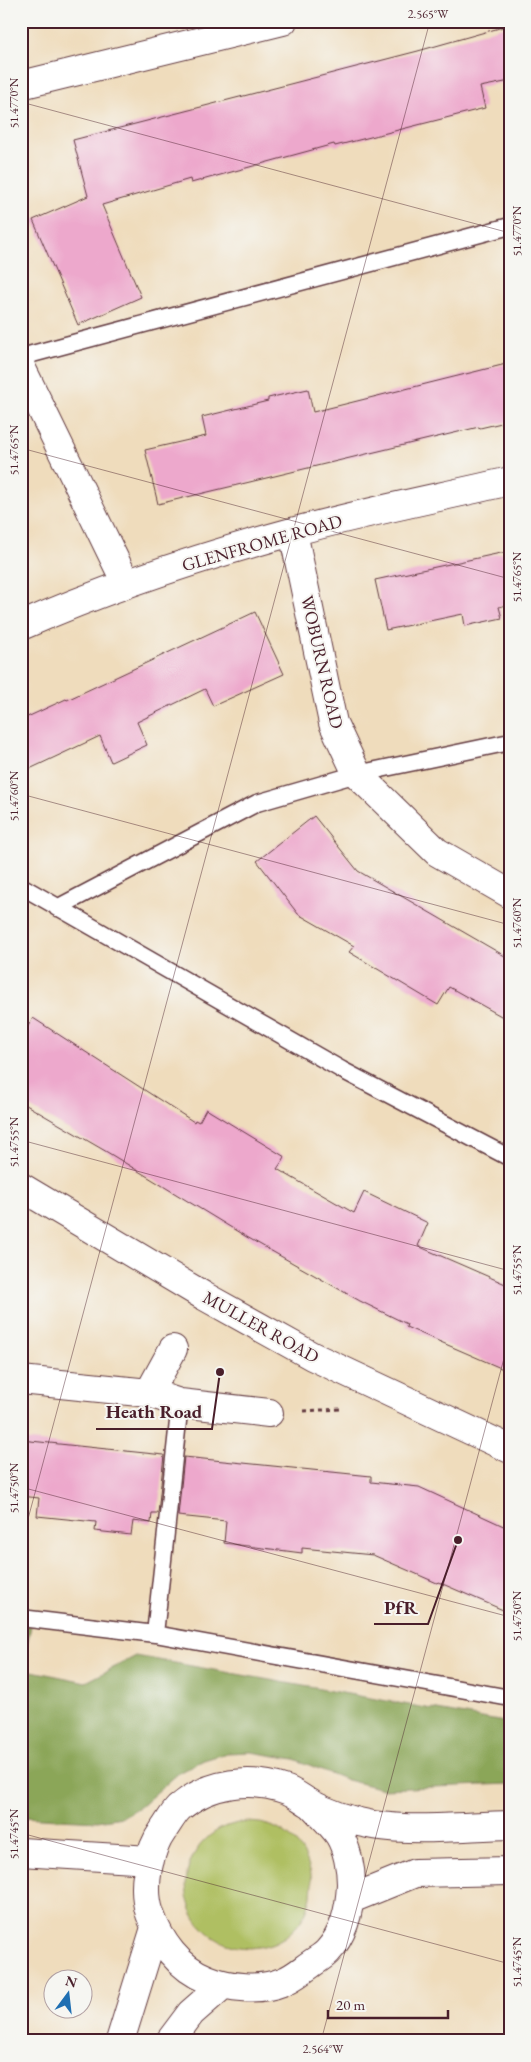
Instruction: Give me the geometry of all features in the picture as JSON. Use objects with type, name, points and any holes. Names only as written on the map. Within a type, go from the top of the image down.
[{"type":"street","points":[[21,85],[283,21]]},
{"type":"street","points":[[21,367],[126,583]]},
{"type":"street","name":"GLENFROME ROAD","points":[[21,626],[126,583],[293,532],[510,481]]},
{"type":"street","name":"WOBURN ROAD","points":[[293,532],[333,723],[357,774],[437,852],[510,894]]},
{"type":"street","name":"MULLER ROAD","points":[[21,1187],[204,1296],[312,1356],[510,1448]]},
{"type":"street","points":[[149,1393],[173,1349]]},
{"type":"street","points":[[21,1380],[149,1393],[180,1403],[268,1413]]},
{"type":"street","points":[[310,1804],[339,1835],[348,1856],[351,1876],[351,1899],[341,1930],[328,1951],[304,1969],[282,1982],[253,1988],[223,1985],[204,1978],[184,1965],[165,1946],[155,1928],[146,1892],[150,1860],[155,1841],[179,1809],[206,1791],[238,1782],[262,1783],[289,1790],[310,1804],[342,1818],[376,1825],[416,1828],[510,1825]]},
{"type":"street","points":[[21,1852],[150,1860]]},
{"type":"street","points":[[351,1899],[415,1873],[510,1871]]},
{"type":"street","points":[[120,2041],[155,1928]]},
{"type":"street","points":[[170,2041],[191,2013],[223,1985]]},
{"type":"lane","points":[[21,357],[510,226]]},
{"type":"lane","points":[[57,908],[257,803],[357,774],[510,742]]},
{"type":"lane","points":[[21,886],[342,1070],[510,1158]]},
{"type":"lane","points":[[155,1634],[180,1403]]},
{"type":"lane","points":[[21,1618],[155,1634],[510,1698]]},
{"type":"green space","points":[[21,1625],[31,1626],[22,1669],[86,1682],[136,1656],[510,1723],[510,1784],[383,1789],[347,1780],[294,1759],[251,1752],[227,1753],[204,1760],[180,1772],[140,1807],[122,1817],[97,1821],[21,1817]]},
{"type":"green space","points":[[249,1822],[273,1827],[294,1840],[307,1861],[312,1885],[307,1909],[294,1930],[273,1943],[249,1948],[225,1943],[204,1930],[191,1909],[186,1885],[191,1861],[204,1840],[225,1827]]},
{"type":"building","points":[[510,25],[510,81],[480,87],[485,108],[335,146],[334,144],[191,183],[190,179],[102,205],[141,297],[78,325],[33,220],[88,196],[73,140],[418,51]]},
{"type":"building","points":[[510,363],[510,421],[158,504],[145,450],[206,436],[202,417],[268,401],[268,398],[308,389],[313,412]]},
{"type":"building","points":[[510,551],[510,604],[499,607],[502,618],[465,626],[463,614],[386,630],[375,580]]},
{"type":"building","points":[[255,612],[284,674],[213,706],[205,689],[137,722],[147,745],[111,762],[100,736],[21,773],[21,720]]},
{"type":"building","points":[[314,816],[358,871],[510,959],[510,1021],[449,987],[438,1005],[349,952],[354,946],[298,914],[257,861]]},
{"type":"building","points":[[33,1018],[194,1122],[195,1120],[199,1122],[206,1109],[285,1157],[277,1169],[354,1213],[364,1192],[428,1223],[418,1246],[510,1286],[510,1372],[406,1327],[407,1324],[360,1301],[245,1236],[21,1102],[21,1037]]},
{"type":"building","points":[[21,1440],[164,1455],[158,1513],[152,1513],[151,1523],[133,1521],[131,1535],[95,1531],[96,1522],[37,1516],[39,1498],[21,1496]]},
{"type":"building","points":[[184,1457],[371,1476],[371,1482],[419,1487],[510,1529],[510,1613],[373,1555],[302,1548],[302,1553],[224,1543],[226,1521],[178,1516]]},
{"type":"place","name":"Heath Road","points":[[220,1372]]},
{"type":"place","name":"PfR","points":[[458,1540]]}]
